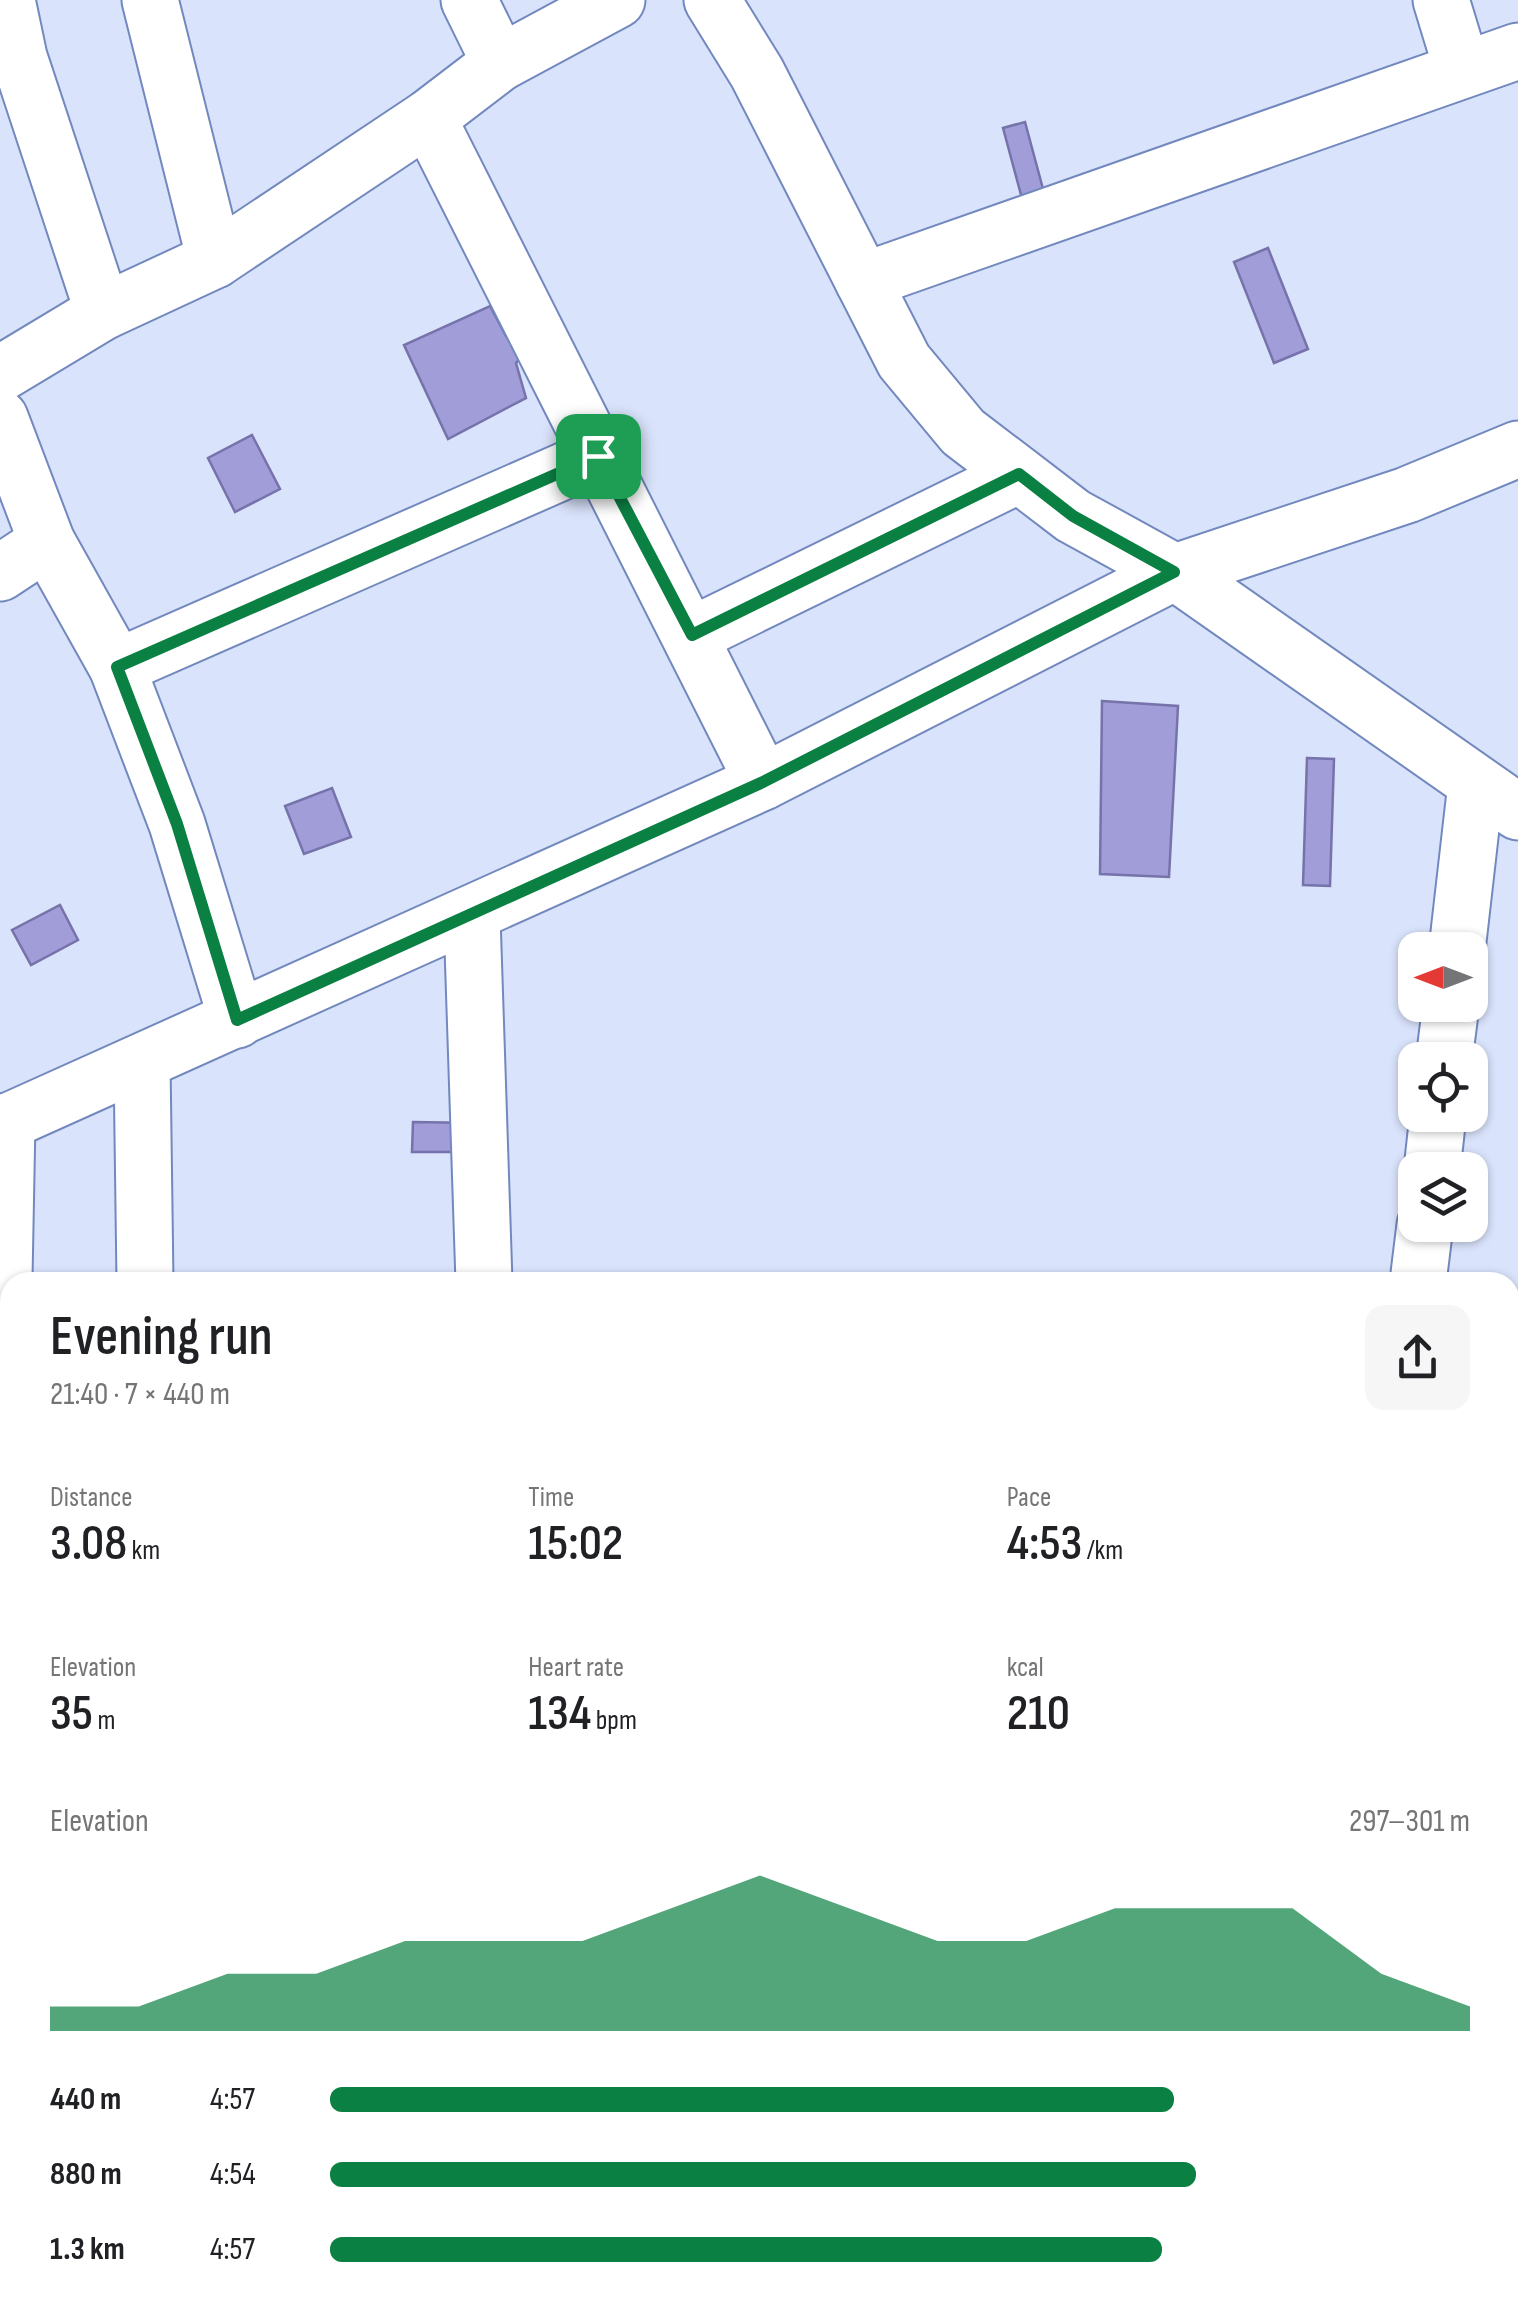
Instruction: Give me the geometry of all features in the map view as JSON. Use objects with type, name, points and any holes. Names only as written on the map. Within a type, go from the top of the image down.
[{"type":"street","points":[[6,0],[19,57],[103,312]]},
{"type":"street","points":[[150,0],[215,260]]},
{"type":"street","points":[[468,0],[500,63]]},
{"type":"street","points":[[0,374],[103,312],[215,260],[428,118],[500,63],[617,0]]},
{"type":"street","points":[[712,0],[757,73],[904,361],[963,432],[1073,516],[1174,572],[1497,798],[1462,932]]},
{"type":"street","points":[[1441,0],[1462,69]]},
{"type":"street","points":[[863,281],[1518,52]]},
{"type":"street","points":[[428,118],[763,782]]},
{"type":"street","points":[[0,418],[47,542],[117,667],[177,824],[237,1020]]},
{"type":"street","points":[[2,1272],[3,1123],[472,917],[763,782],[1174,572],[1407,495],[1518,449]]},
{"type":"street","points":[[117,667],[598,456]]},
{"type":"street","points":[[692,635],[1019,474]]},
{"type":"street","points":[[0,573],[47,542]]},
{"type":"street","points":[[472,917],[484,1272]]},
{"type":"street","points":[[142,1062],[145,1272]]},
{"type":"street","points":[[1419,1272],[1423,1242]]},
{"type":"building","points":[[1025,122],[1046,200],[1024,206],[1003,128]]},
{"type":"building","points":[[1268,248],[1308,349],[1274,363],[1234,262]]},
{"type":"building","points":[[490,306],[506,336],[512,332],[523,355],[516,363],[526,398],[448,439],[404,345]]},
{"type":"building","points":[[252,435],[280,489],[235,512],[208,458]]},
{"type":"building","points":[[1102,701],[1178,706],[1169,877],[1100,874]]},
{"type":"building","points":[[1307,758],[1334,759],[1330,886],[1303,885]]},
{"type":"building","points":[[332,788],[351,837],[304,854],[285,806]]},
{"type":"building","points":[[60,905],[78,940],[31,965],[12,930]]},
{"type":"building","points":[[413,1122],[476,1123],[476,1152],[412,1152]]},
{"type":"route","points":[[598,456],[692,635],[1019,474],[1073,516],[1174,572],[763,782],[472,917],[237,1020],[177,824],[117,667],[598,456]]}]
